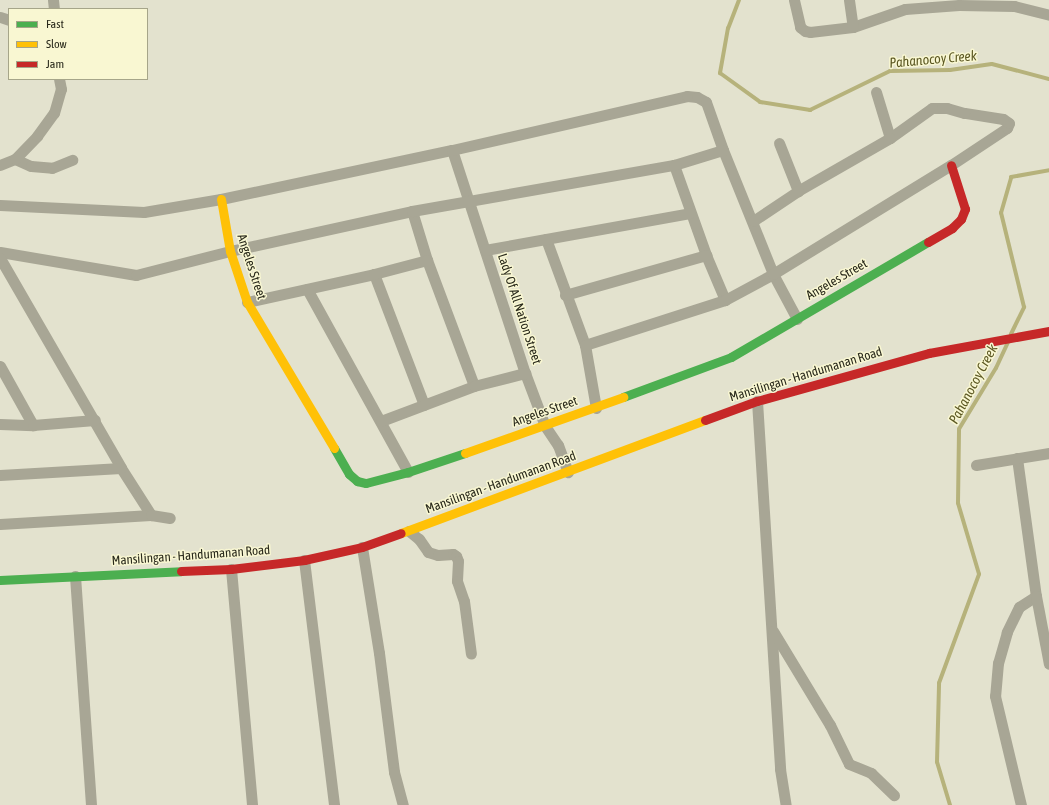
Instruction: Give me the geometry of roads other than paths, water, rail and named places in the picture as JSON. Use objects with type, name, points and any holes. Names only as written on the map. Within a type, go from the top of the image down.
[{"type":"street","points":[[794,0],[800,27],[805,31],[810,32],[853,27],[904,5],[959,2],[1013,3],[1049,15]]},
{"type":"street","points":[[849,0],[853,27]]},
{"type":"street","points":[[0,166],[15,159],[37,136],[54,113],[60,89],[59,80]]},
{"type":"street","points":[[876,92],[890,138]]},
{"type":"street","points":[[0,205],[144,212],[221,199],[452,150],[687,96],[697,97],[706,102],[723,150],[753,221],[773,274],[797,319]]},
{"type":"street","points":[[585,345],[725,300],[773,274],[951,165],[1009,126],[1007,120],[947,108],[932,108],[890,138],[798,191],[753,221]]},
{"type":"street","points":[[779,143],[798,191]]},
{"type":"street","name":"Lady Of All Nation Street","points":[[452,150],[467,200],[525,373],[545,426],[558,445],[568,472]]},
{"type":"street","points":[[0,252],[136,275],[230,251],[412,211],[467,200],[674,165],[723,150]]},
{"type":"street","points":[[15,159],[31,166],[52,168],[72,160]]},
{"type":"street","points":[[674,165],[690,213],[725,300]]},
{"type":"street","name":"Angeles Street","points":[[221,199],[230,251],[247,302],[349,474],[357,481],[366,483],[408,472],[545,426],[730,358],[952,228],[961,219],[965,209],[951,165]]},
{"type":"street","points":[[412,211],[428,260],[474,386]]},
{"type":"street","points":[[485,250],[690,213]]},
{"type":"street","points":[[546,238],[565,295],[585,345],[596,408]]},
{"type":"street","points":[[565,295],[706,255]]},
{"type":"street","points":[[0,258],[95,420],[121,468],[151,515]]},
{"type":"street","points":[[247,302],[374,274],[428,260]]},
{"type":"street","points":[[374,274],[424,405]]},
{"type":"street","points":[[307,289],[408,472]]},
{"type":"street","name":"Mansilingan - Handumanan Road","points":[[0,580],[230,569],[304,560],[362,547],[409,531],[757,401],[831,379],[929,353],[1046,332]]},
{"type":"street","points":[[0,366],[33,425]]},
{"type":"street","points":[[381,421],[474,386],[525,373]]},
{"type":"street","points":[[757,401],[780,769],[786,805]]},
{"type":"street","points":[[0,424],[33,425],[95,420]]},
{"type":"street","points":[[976,465],[1049,453]]},
{"type":"street","points":[[1017,458],[1036,596],[1049,664]]},
{"type":"street","points":[[0,475],[121,468]]},
{"type":"street","points":[[0,524],[151,515],[170,518]]},
{"type":"street","points":[[409,531],[419,539],[428,552],[438,555],[453,554],[456,556],[458,561],[457,581],[464,601],[471,654]]},
{"type":"street","points":[[362,547],[379,653],[394,772],[403,805]]},
{"type":"street","points":[[304,560],[334,805]]},
{"type":"street","points":[[230,569],[252,805]]},
{"type":"street","points":[[75,576],[91,805]]},
{"type":"street","points":[[1021,805],[995,696],[998,663],[1007,632],[1019,608],[1036,596]]},
{"type":"street","points":[[772,628],[830,725],[849,764],[871,773],[894,795]]},
{"type":"waterway","name":"Pahanocoy Creek","points":[[739,0],[728,28],[720,73],[760,102],[810,110],[890,71],[950,70],[992,64],[1049,79]]},
{"type":"waterway","name":"Pahanocoy Creek","points":[[1011,334],[1024,307],[1001,213],[1011,177],[1049,170]]},
{"type":"waterway","name":"Pahanocoy Creek","points":[[950,805],[937,762],[939,683],[979,574],[958,503],[959,429],[996,368],[1008,342]]}]
